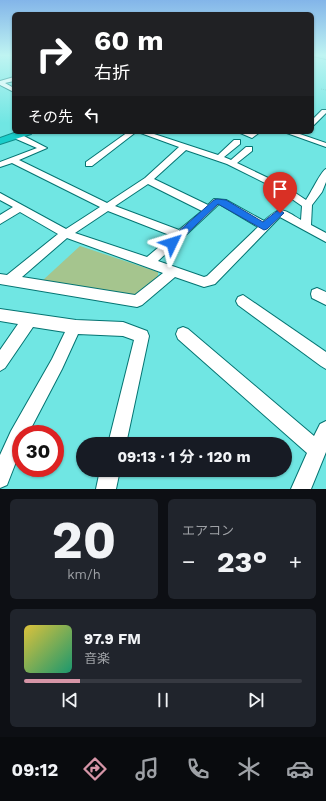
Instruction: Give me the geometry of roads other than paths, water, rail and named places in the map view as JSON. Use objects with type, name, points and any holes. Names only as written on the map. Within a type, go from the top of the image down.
[{"type":"highway","points":[[0,138],[16,134]]},
{"type":"highway","points":[[0,141],[18,134]]},
{"type":"street","points":[[0,83],[12,80]]},
{"type":"street","points":[[0,83],[12,89]]},
{"type":"street","points":[[314,121],[322,111]]},
{"type":"street","points":[[0,165],[43,148],[22,134]]},
{"type":"street","points":[[89,164],[130,134]]},
{"type":"street","points":[[147,134],[232,163],[282,188],[307,205]]},
{"type":"street","points":[[302,134],[326,145]]},
{"type":"street","points":[[219,158],[237,142]]},
{"type":"street","points":[[4,280],[66,234],[148,180],[185,146]]},
{"type":"street","points":[[232,163],[249,149]]},
{"type":"street","points":[[12,160],[108,207],[181,235]]},
{"type":"street","points":[[306,227],[307,205],[317,192],[326,172]]},
{"type":"street","points":[[148,180],[209,210]]},
{"type":"street","points":[[317,192],[326,196]]},
{"type":"street","points":[[0,196],[66,234],[204,282],[208,282],[264,226],[280,213],[326,238]]},
{"type":"street","points":[[148,263],[220,201],[264,226]]},
{"type":"street","points":[[0,220],[19,208]]},
{"type":"street","points":[[4,280],[137,301],[173,271]]},
{"type":"street","points":[[243,301],[326,361]]},
{"type":"street","points":[[0,315],[74,327],[123,329],[142,336],[118,437]]},
{"type":"street","points":[[0,363],[29,320]]},
{"type":"street","points":[[0,478],[16,437],[57,364],[74,327]]},
{"type":"street","points":[[183,334],[317,450]]},
{"type":"street","points":[[301,489],[326,430]]},
{"type":"street","points":[[106,489],[109,477]]}]
